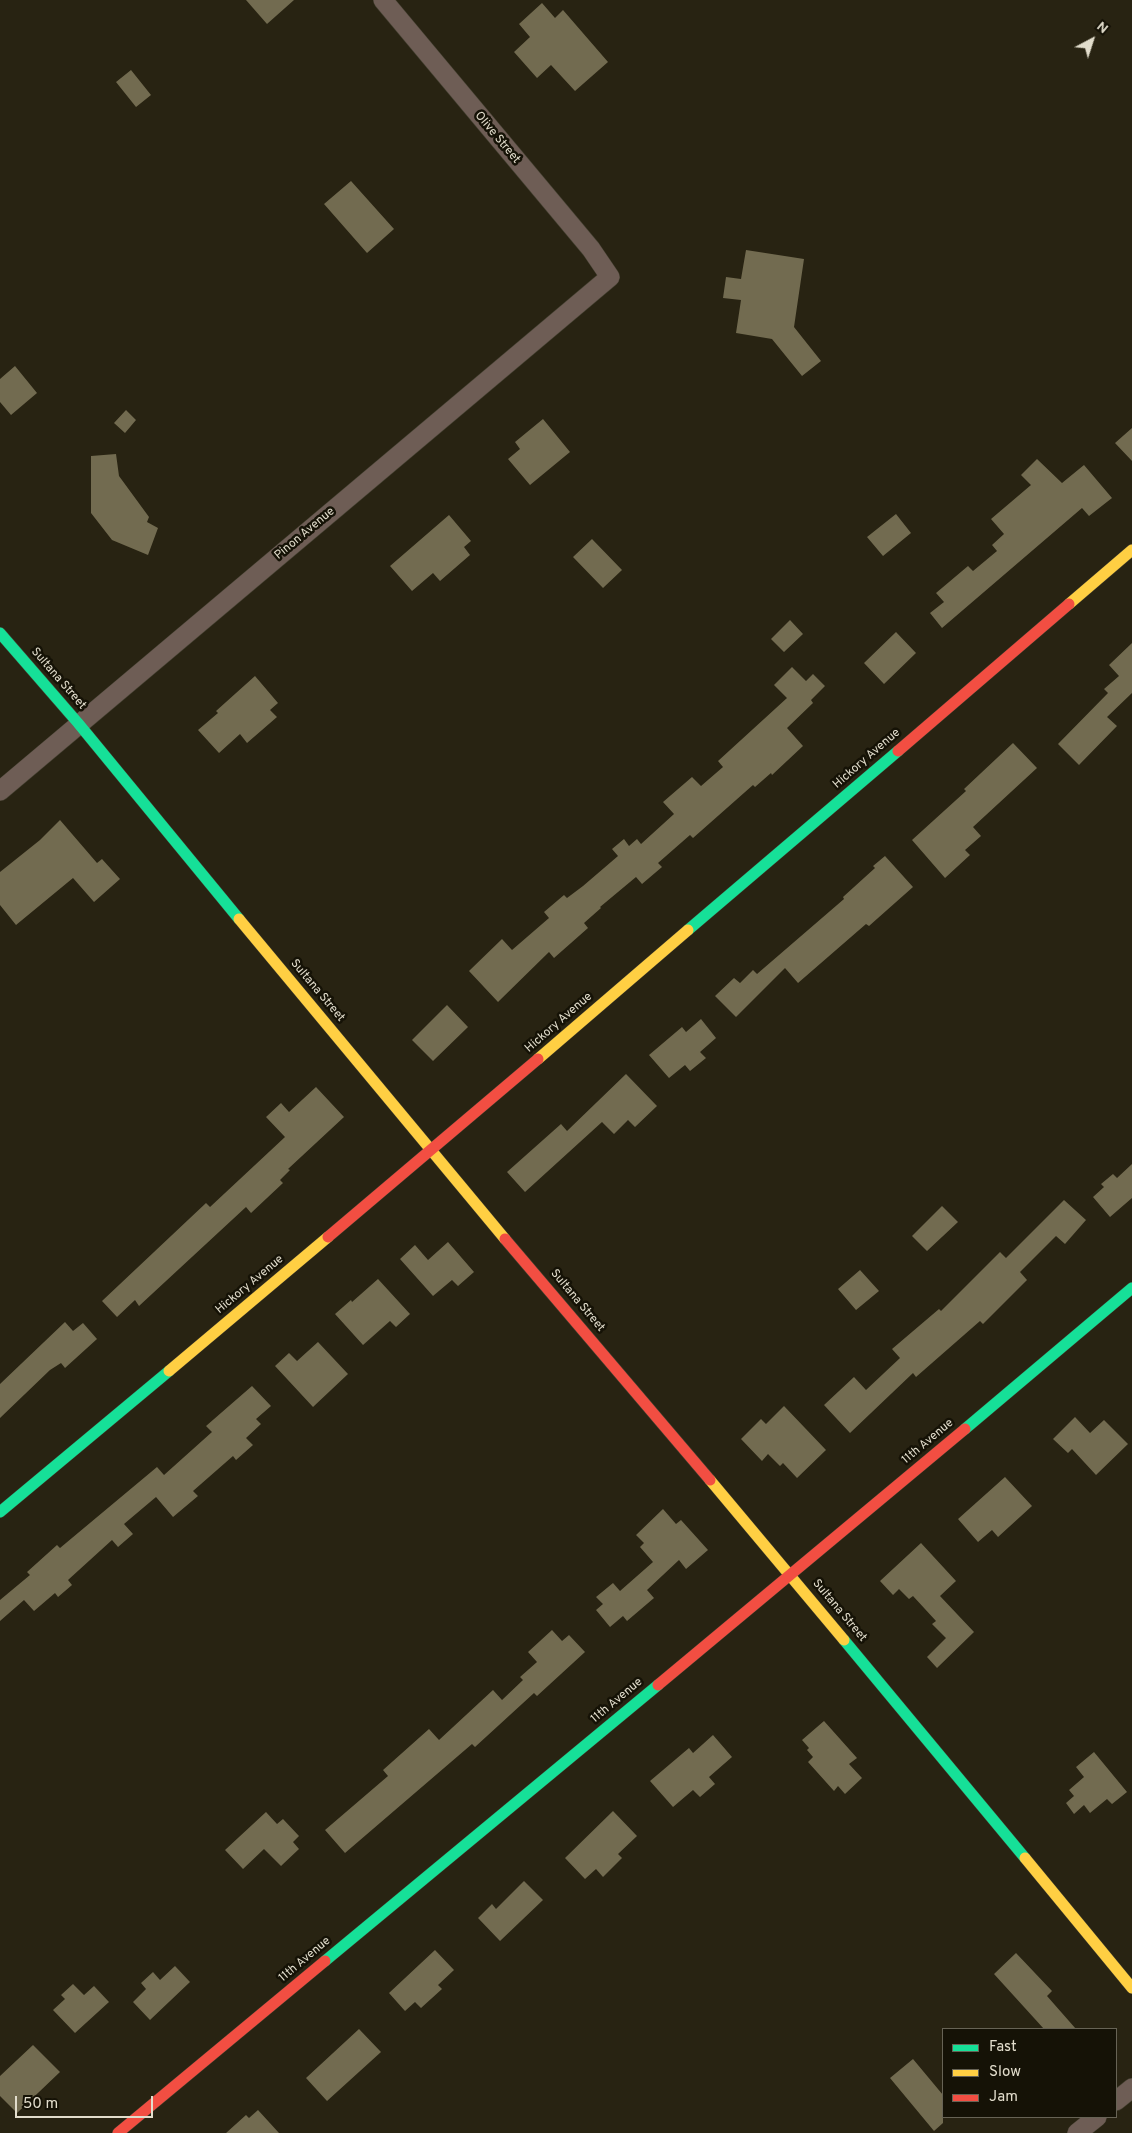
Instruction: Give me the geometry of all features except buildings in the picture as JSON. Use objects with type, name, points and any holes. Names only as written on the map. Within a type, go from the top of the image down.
[{"type":"street","name":"Olive Street","points":[[383,0],[591,249],[610,276]]},
{"type":"street","name":"Pinon Avenue","points":[[0,791],[78,723],[610,276]]},
{"type":"street","name":"Hickory Avenue","points":[[0,1512],[431,1151],[1132,550]]},
{"type":"street","name":"Sultana Street","points":[[0,633],[78,723],[431,1151],[791,1575],[1132,1988]]},
{"type":"street","name":"11th Avenue","points":[[118,2133],[791,1575],[1132,1288]]},
{"type":"street","points":[[1117,2100],[1132,2088]]},
{"type":"street","points":[[1077,2133],[1096,2118]]},
{"type":"traffic: fast","points":[[0,633],[78,723],[239,919]]},
{"type":"traffic: fast","points":[[688,930],[898,751]]},
{"type":"traffic: fast","points":[[965,1429],[1132,1288]]},
{"type":"traffic: fast","points":[[0,1512],[169,1371]]},
{"type":"traffic: fast","points":[[844,1640],[1025,1858]]},
{"type":"traffic: fast","points":[[325,1961],[658,1685]]},
{"type":"traffic: slow","points":[[1069,604],[1132,550]]},
{"type":"traffic: slow","points":[[239,919],[505,1239]]},
{"type":"traffic: slow","points":[[538,1059],[688,930]]},
{"type":"traffic: slow","points":[[169,1371],[328,1237]]},
{"type":"traffic: slow","points":[[710,1480],[844,1640]]},
{"type":"traffic: slow","points":[[1025,1858],[1132,1988]]},
{"type":"traffic: jam","points":[[898,751],[1069,604]]},
{"type":"traffic: jam","points":[[328,1237],[538,1059]]},
{"type":"traffic: jam","points":[[505,1239],[710,1480]]},
{"type":"traffic: jam","points":[[658,1685],[965,1429]]},
{"type":"traffic: jam","points":[[118,2133],[325,1961]]}]
